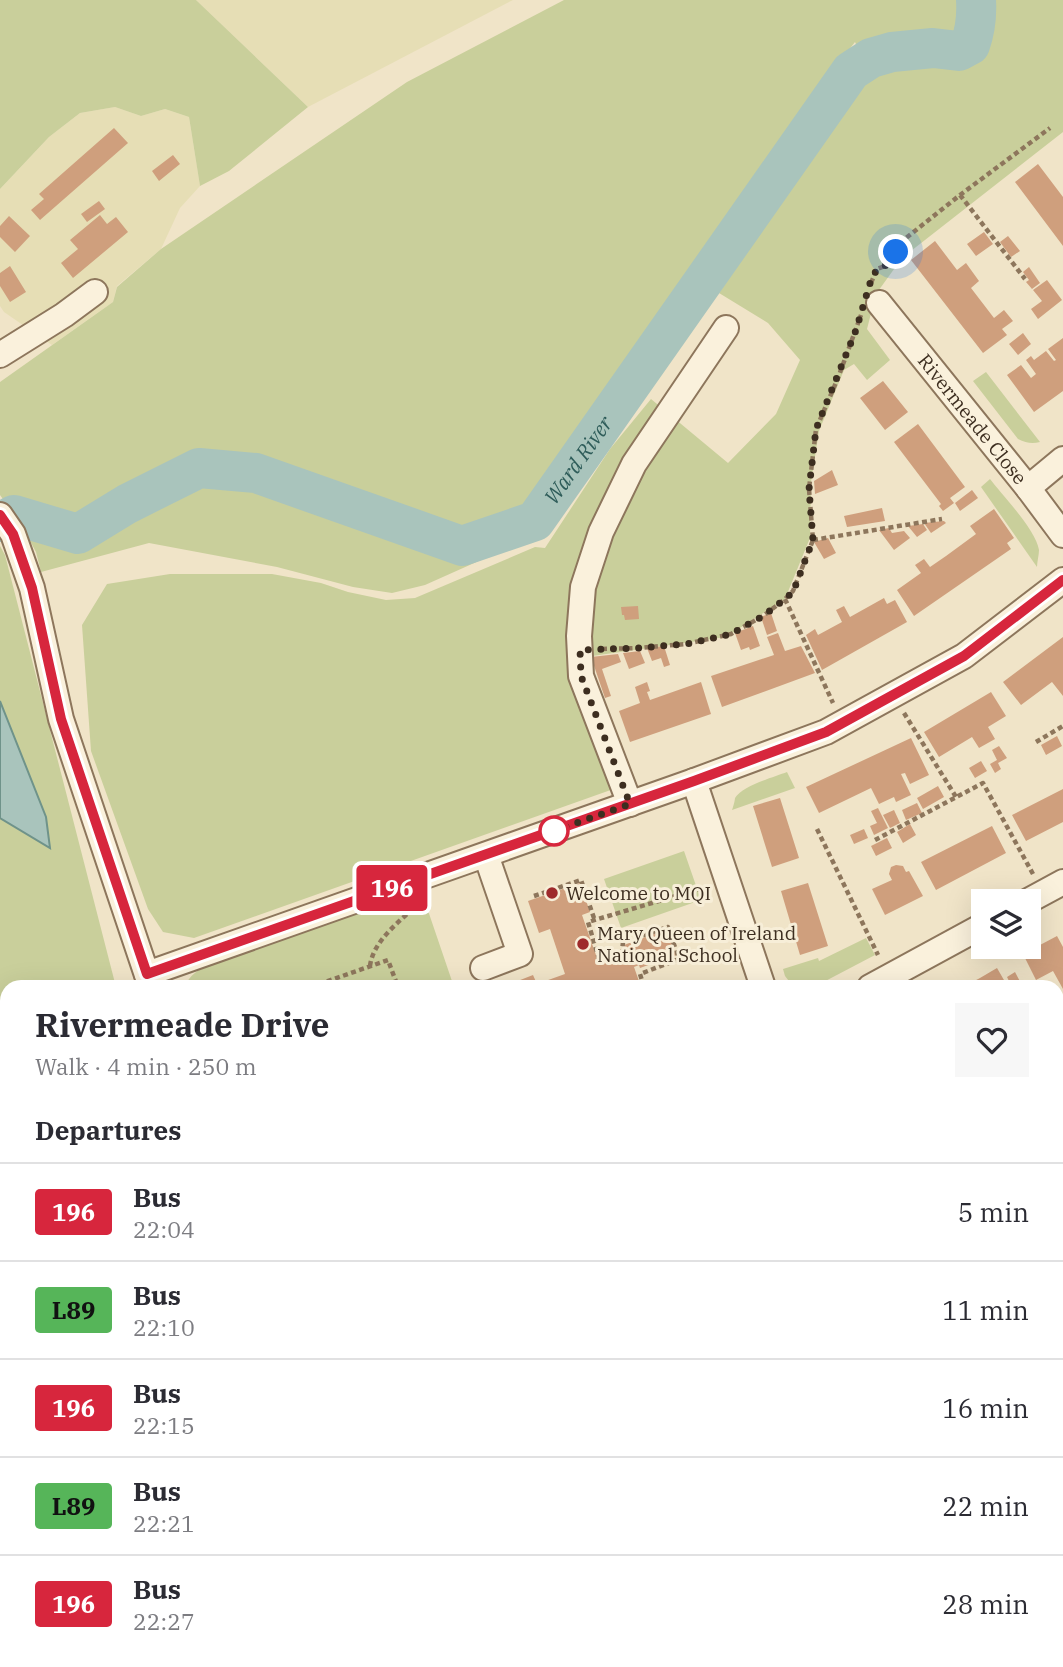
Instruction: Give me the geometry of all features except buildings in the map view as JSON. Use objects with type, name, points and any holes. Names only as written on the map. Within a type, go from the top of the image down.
[{"type":"street","points":[[0,355],[95,292]]},
{"type":"street","name":"Rivermeade Close","points":[[870,300],[1028,488],[1063,535]]},
{"type":"street","points":[[630,804],[581,676],[583,587],[601,532],[634,464],[726,328]]},
{"type":"street","points":[[1028,488],[1063,459]]},
{"type":"street","points":[[7,524],[32,588],[61,719],[149,980],[826,732],[964,656],[1063,580]]},
{"type":"street","points":[[694,781],[761,980]]},
{"type":"street","points":[[483,968],[520,954],[485,855]]},
{"type":"street","points":[[1041,894],[1063,883]]},
{"type":"street","points":[[883,980],[971,932]]},
{"type":"path","points":[[580,650],[686,644],[731,634],[763,616],[793,592],[813,540],[809,489],[816,429],[870,300],[871,280],[877,269],[885,266],[906,238],[1050,128]]},
{"type":"path","points":[[960,195],[1025,279]]},
{"type":"path","points":[[813,540],[942,519]]},
{"type":"path","points":[[785,599],[835,708]]},
{"type":"path","points":[[904,713],[956,797]]},
{"type":"path","points":[[1036,742],[1063,726]]},
{"type":"path","points":[[875,840],[983,783],[1033,874]]},
{"type":"path","points":[[817,829],[878,955]]},
{"type":"path","points":[[534,896],[581,880],[595,921]]},
{"type":"path","points":[[642,980],[640,974],[679,959],[668,927],[622,942],[622,952],[599,959],[588,922],[707,886]]},
{"type":"path","points":[[370,966],[371,957],[386,934],[418,903]]},
{"type":"path","points":[[331,980],[388,960],[395,980]]},
{"type":"shaded area","points":[[196,0],[513,0],[308,107]]},
{"type":"shaded area","points":[[115,107],[141,116],[165,109],[189,117],[200,186],[180,208],[161,249],[117,286],[113,302],[52,345],[4,312],[0,306],[0,189],[49,137],[80,113]]},
{"type":"green space","points":[[0,0],[196,0],[308,107],[229,171],[200,186],[189,117],[165,109],[141,116],[115,107],[80,113],[49,137],[0,189]]},
{"type":"green space","points":[[564,0],[1063,0],[1063,132],[902,258],[876,294],[867,329],[890,360],[867,380],[854,364],[844,370],[819,431],[811,482],[810,538],[785,599],[726,637],[585,657],[636,781],[194,938],[163,932],[148,909],[91,751],[82,625],[107,584],[170,574],[272,574],[321,583],[386,600],[415,598],[535,547],[545,548],[610,449],[651,399],[728,463],[776,414],[800,360],[768,323],[719,293],[870,74],[855,42],[838,64],[817,110],[536,510],[524,520],[528,539],[425,585],[392,593],[353,587],[277,567],[149,543],[41,572],[36,552],[0,495],[0,382],[113,302],[117,287],[161,249],[407,82]]},
{"type":"green space","points":[[986,372],[1040,442],[1029,443],[1018,439],[973,381]]},
{"type":"green space","points":[[990,479],[1018,513],[1037,542],[1037,567],[981,487]]},
{"type":"green space","points":[[0,546],[5,555],[114,980],[0,980]]},
{"type":"green space","points":[[787,772],[795,788],[732,810],[735,798],[744,790]]},
{"type":"green space","points":[[684,851],[701,900],[621,928],[604,879]]},
{"type":"green space","points":[[421,890],[452,980],[188,980],[210,964]]},
{"type":"green space","points":[[866,938],[875,955],[827,980],[788,980],[785,976],[783,969],[818,958],[819,961]]},
{"type":"water","points":[[0,701],[46,817],[50,848],[0,818]]},
{"type":"waterway","name":"Ward River","points":[[0,522],[14,515],[78,534],[127,504],[199,468],[256,473],[462,546],[535,521],[851,71],[871,58],[892,52],[933,48],[959,51],[970,45],[976,0]]},
{"type":"bus line","name":"196","points":[[0,515],[13,534],[32,588],[61,719],[147,974],[826,732],[964,656],[1063,580]]},
{"type":"place","name":"Welcome to MQI","points":[[552,893]]},
{"type":"place","name":"Mary Queen of Ireland National School","points":[[583,944]]},
{"type":"route","points":[[554,831],[630,804],[581,676],[580,650],[686,644],[731,634],[763,616],[793,592],[813,540],[809,489],[816,429],[856,330],[871,280],[877,269],[885,266],[896,252]]}]
